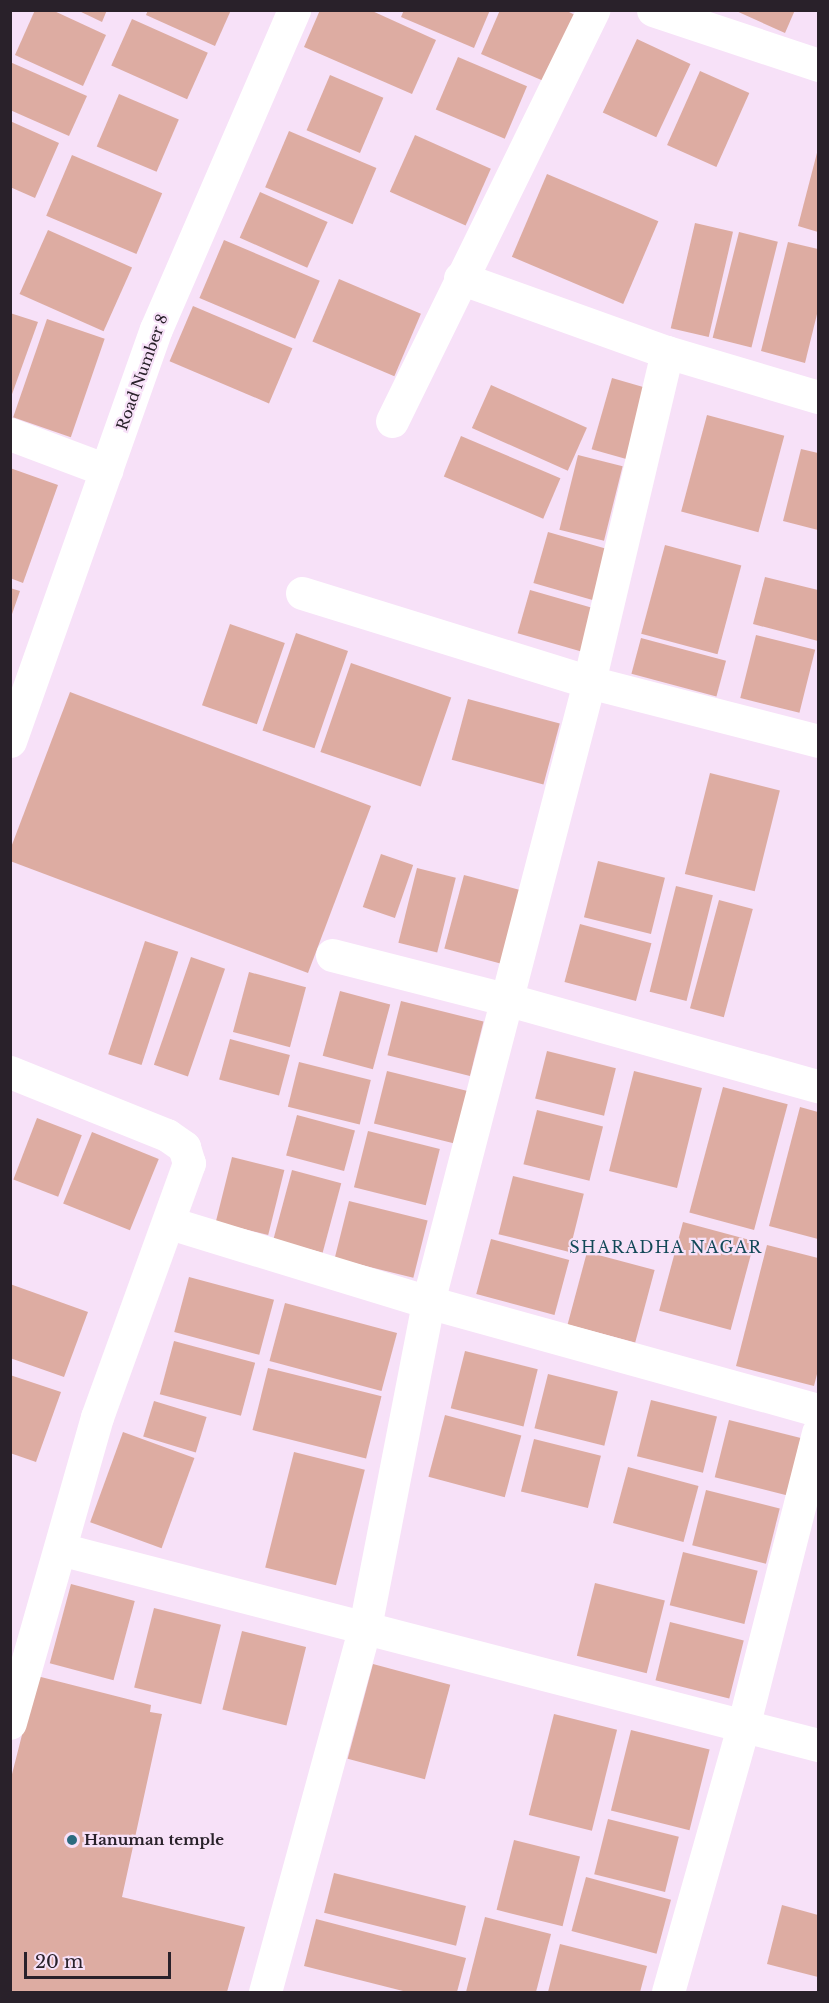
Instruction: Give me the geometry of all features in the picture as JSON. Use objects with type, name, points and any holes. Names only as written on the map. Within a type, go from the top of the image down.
[{"type":"street","name":"Road Number 8","points":[[13,729],[156,329],[294,10]]},
{"type":"street","points":[[392,422],[592,10]]},
{"type":"street","points":[[653,10],[819,65]]},
{"type":"street","points":[[460,278],[667,352],[819,397]]},
{"type":"street","points":[[265,1992],[365,1627],[429,1302],[509,1000],[589,682],[667,352]]},
{"type":"street","points":[[10,434],[106,470]]},
{"type":"street","points":[[302,593],[589,682],[819,741]]},
{"type":"street","points":[[332,955],[509,1000],[819,1086]]},
{"type":"street","points":[[10,1072],[167,1135],[184,1147],[189,1163],[170,1223],[97,1417],[10,1723]]},
{"type":"street","points":[[170,1223],[429,1302],[819,1410]]},
{"type":"street","points":[[668,1992],[744,1723],[819,1432]]},
{"type":"street","points":[[60,1549],[744,1723],[819,1745]]},
{"type":"building","points":[[35,10],[52,10],[106,35],[83,86],[15,55]]},
{"type":"building","points":[[77,10],[107,10],[102,22]]},
{"type":"building","points":[[148,10],[231,10],[215,46],[146,15]]},
{"type":"building","points":[[320,10],[370,10],[436,40],[412,94],[304,47]]},
{"type":"building","points":[[404,10],[490,10],[474,48],[401,17]]},
{"type":"building","points":[[500,10],[565,10],[575,15],[546,82],[481,54]]},
{"type":"building","points":[[734,10],[795,10],[785,33]]},
{"type":"building","points":[[132,19],[208,53],[187,99],[111,66]]},
{"type":"building","points":[[637,39],[690,64],[656,137],[603,112]]},
{"type":"building","points":[[458,57],[527,86],[505,139],[436,109]]},
{"type":"building","points":[[10,62],[87,96],[69,136],[10,110]]},
{"type":"building","points":[[700,71],[749,93],[716,167],[667,145]]},
{"type":"building","points":[[330,75],[383,98],[360,153],[307,130]]},
{"type":"building","points":[[119,94],[179,119],[157,172],[97,146]]},
{"type":"building","points":[[10,121],[59,143],[35,198],[10,187]]},
{"type":"building","points":[[289,131],[376,168],[353,224],[265,187]]},
{"type":"building","points":[[415,135],[491,169],[466,225],[390,192]]},
{"type":"building","points":[[818,149],[818,232],[798,226]]},
{"type":"building","points":[[72,155],[162,193],[136,254],[46,216]]},
{"type":"building","points":[[547,174],[658,221],[623,304],[512,257]]},
{"type":"building","points":[[260,192],[328,222],[307,268],[240,238]]},
{"type":"building","points":[[695,223],[733,232],[709,337],[671,328]]},
{"type":"building","points":[[48,230],[132,267],[104,331],[20,294]]},
{"type":"building","points":[[739,232],[778,242],[751,347],[713,338]]},
{"type":"building","points":[[224,240],[320,281],[295,339],[199,298]]},
{"type":"building","points":[[788,242],[818,249],[818,310],[805,363],[761,351]]},
{"type":"building","points":[[339,279],[421,314],[394,376],[312,342]]},
{"type":"building","points":[[193,306],[292,348],[269,403],[170,361]]},
{"type":"building","points":[[10,313],[38,322],[11,397],[10,397]]},
{"type":"building","points":[[47,319],[105,339],[71,437],[13,417]]},
{"type":"building","points":[[612,378],[647,388],[626,459],[592,449]]},
{"type":"building","points":[[491,385],[587,428],[568,471],[472,428]]},
{"type":"building","points":[[707,415],[784,436],[758,532],[681,512]]},
{"type":"building","points":[[461,436],[560,478],[543,519],[444,477]]},
{"type":"building","points":[[801,449],[818,453],[818,530],[783,521]]},
{"type":"building","points":[[578,455],[623,466],[604,541],[559,530]]},
{"type":"building","points":[[10,468],[58,485],[23,583],[10,578]]},
{"type":"building","points":[[548,532],[611,550],[597,601],[533,583]]},
{"type":"building","points":[[665,545],[741,565],[717,654],[641,634]]},
{"type":"building","points":[[765,577],[818,590],[818,641],[753,624]]},
{"type":"building","points":[[10,588],[20,591],[11,617],[10,617]]},
{"type":"building","points":[[530,590],[596,609],[584,652],[518,633]]},
{"type":"building","points":[[230,624],[285,643],[257,724],[202,705]]},
{"type":"building","points":[[296,633],[348,651],[314,748],[262,730]]},
{"type":"building","points":[[756,635],[815,650],[799,713],[740,698]]},
{"type":"building","points":[[641,638],[726,661],[716,697],[631,674]]},
{"type":"building","points":[[351,663],[451,698],[421,786],[320,752]]},
{"type":"building","points":[[70,692],[371,806],[308,973],[10,861],[10,850]]},
{"type":"building","points":[[468,699],[560,724],[543,784],[452,760]]},
{"type":"building","points":[[710,773],[780,790],[755,891],[685,874]]},
{"type":"building","points":[[381,854],[413,865],[395,918],[363,907]]},
{"type":"building","points":[[598,861],[665,878],[651,934],[584,917]]},
{"type":"building","points":[[417,868],[456,878],[437,952],[398,943]]},
{"type":"building","points":[[464,875],[520,890],[500,963],[444,948]]},
{"type":"building","points":[[676,886],[713,895],[687,1001],[650,992]]},
{"type":"building","points":[[719,900],[753,909],[724,1017],[690,1008]]},
{"type":"building","points":[[580,924],[651,943],[636,1001],[564,982]]},
{"type":"building","points":[[145,941],[178,952],[142,1065],[108,1054]]},
{"type":"building","points":[[191,957],[225,969],[188,1077],[154,1065]]},
{"type":"building","points":[[249,972],[306,987],[290,1047],[233,1032]]},
{"type":"building","points":[[340,991],[390,1004],[373,1069],[323,1056]]},
{"type":"building","points":[[401,1001],[483,1022],[470,1076],[387,1055]]},
{"type":"building","points":[[230,1039],[290,1055],[279,1096],[219,1080]]},
{"type":"building","points":[[547,1051],[616,1068],[604,1116],[535,1099]]},
{"type":"building","points":[[299,1062],[371,1080],[360,1125],[288,1107]]},
{"type":"building","points":[[387,1071],[468,1091],[454,1143],[374,1123]]},
{"type":"building","points":[[634,1071],[702,1088],[677,1188],[609,1171]]},
{"type":"building","points":[[723,1087],[788,1104],[754,1230],[689,1213]]},
{"type":"building","points":[[800,1107],[818,1112],[818,1239],[769,1226]]},
{"type":"building","points":[[537,1110],[603,1126],[589,1181],[523,1164]]},
{"type":"building","points":[[297,1115],[355,1131],[344,1171],[286,1156]]},
{"type":"building","points":[[37,1118],[82,1135],[58,1197],[13,1180]]},
{"type":"building","points":[[368,1131],[440,1149],[426,1205],[354,1187]]},
{"type":"building","points":[[92,1132],[159,1159],[130,1230],[63,1203]]},
{"type":"building","points":[[232,1157],[284,1170],[268,1235],[216,1222]]},
{"type":"building","points":[[292,1170],[341,1183],[323,1253],[273,1240]]},
{"type":"building","points":[[513,1176],[584,1194],[569,1252],[498,1234]]},
{"type":"building","points":[[349,1201],[428,1221],[413,1278],[335,1258]]},
{"type":"building","points":[[683,1222],[754,1241],[731,1330],[659,1311]]},
{"type":"building","points":[[491,1239],[569,1260],[554,1315],[476,1294]]},
{"type":"building","points":[[767,1245],[818,1258],[818,1370],[814,1386],[736,1366]]},
{"type":"building","points":[[587,1252],[655,1270],[635,1343],[568,1324]]},
{"type":"building","points":[[189,1277],[274,1300],[259,1355],[174,1332]]},
{"type":"building","points":[[10,1284],[88,1312],[64,1377],[10,1358]]},
{"type":"building","points":[[285,1303],[397,1333],[382,1391],[269,1361]]},
{"type":"building","points":[[174,1341],[255,1363],[241,1416],[160,1394]]},
{"type":"building","points":[[465,1351],[538,1369],[523,1426],[451,1408]]},
{"type":"building","points":[[268,1368],[382,1396],[366,1458],[253,1430]]},
{"type":"building","points":[[548,1374],[618,1391],[604,1446],[534,1428]]},
{"type":"building","points":[[10,1375],[61,1392],[36,1462],[10,1453]]},
{"type":"building","points":[[651,1400],[717,1416],[703,1473],[637,1456]]},
{"type":"building","points":[[154,1401],[207,1417],[196,1452],[143,1436]]},
{"type":"building","points":[[445,1415],[521,1435],[505,1497],[428,1477]]},
{"type":"building","points":[[729,1420],[801,1438],[787,1495],[715,1477]]},
{"type":"building","points":[[123,1432],[194,1458],[162,1548],[90,1522]]},
{"type":"building","points":[[534,1439],[601,1456],[588,1508],[521,1491]]},
{"type":"building","points":[[294,1452],[365,1470],[336,1585],[265,1567]]},
{"type":"building","points":[[628,1467],[699,1486],[684,1542],[613,1523]]},
{"type":"building","points":[[706,1490],[780,1508],[766,1564],[692,1545]]},
{"type":"building","points":[[683,1552],[758,1571],[744,1624],[670,1605]]},
{"type":"building","points":[[595,1583],[665,1600],[647,1673],[577,1656]]},
{"type":"building","points":[[71,1584],[135,1601],[114,1680],[50,1663]]},
{"type":"building","points":[[154,1608],[221,1625],[201,1704],[134,1688]]},
{"type":"building","points":[[670,1622],[744,1640],[729,1699],[655,1680]]},
{"type":"building","points":[[242,1631],[306,1647],[286,1726],[222,1710]]},
{"type":"building","points":[[373,1664],[450,1685],[425,1779],[348,1759]]},
{"type":"building","name":"Hanuman temple","points":[[37,1676],[151,1705],[150,1712],[162,1714],[122,1897],[245,1927],[227,1992],[10,1992],[10,1782]]},
{"type":"building","points":[[554,1714],[617,1730],[592,1831],[529,1815]]},
{"type":"building","points":[[631,1730],[710,1750],[690,1830],[611,1811]]},
{"type":"building","points":[[608,1819],[679,1837],[665,1892],[594,1874]]},
{"type":"building","points":[[514,1840],[580,1856],[563,1926],[497,1910]]},
{"type":"building","points":[[334,1873],[466,1906],[456,1946],[324,1913]]},
{"type":"building","points":[[586,1877],[671,1900],[657,1954],[572,1931]]},
{"type":"building","points":[[782,1905],[818,1915],[818,1977],[767,1964]]},
{"type":"building","points":[[485,1917],[551,1934],[536,1992],[466,1992]]},
{"type":"building","points":[[316,1919],[466,1958],[457,1992],[407,1992],[304,1966]]},
{"type":"building","points":[[560,1944],[647,1966],[640,1992],[548,1992]]},
{"type":"place","name":"Hanuman temple","points":[[72,1840]]},
{"type":"district","name":"SHARADHA NAGAR","points":[[666,1247]]}]
